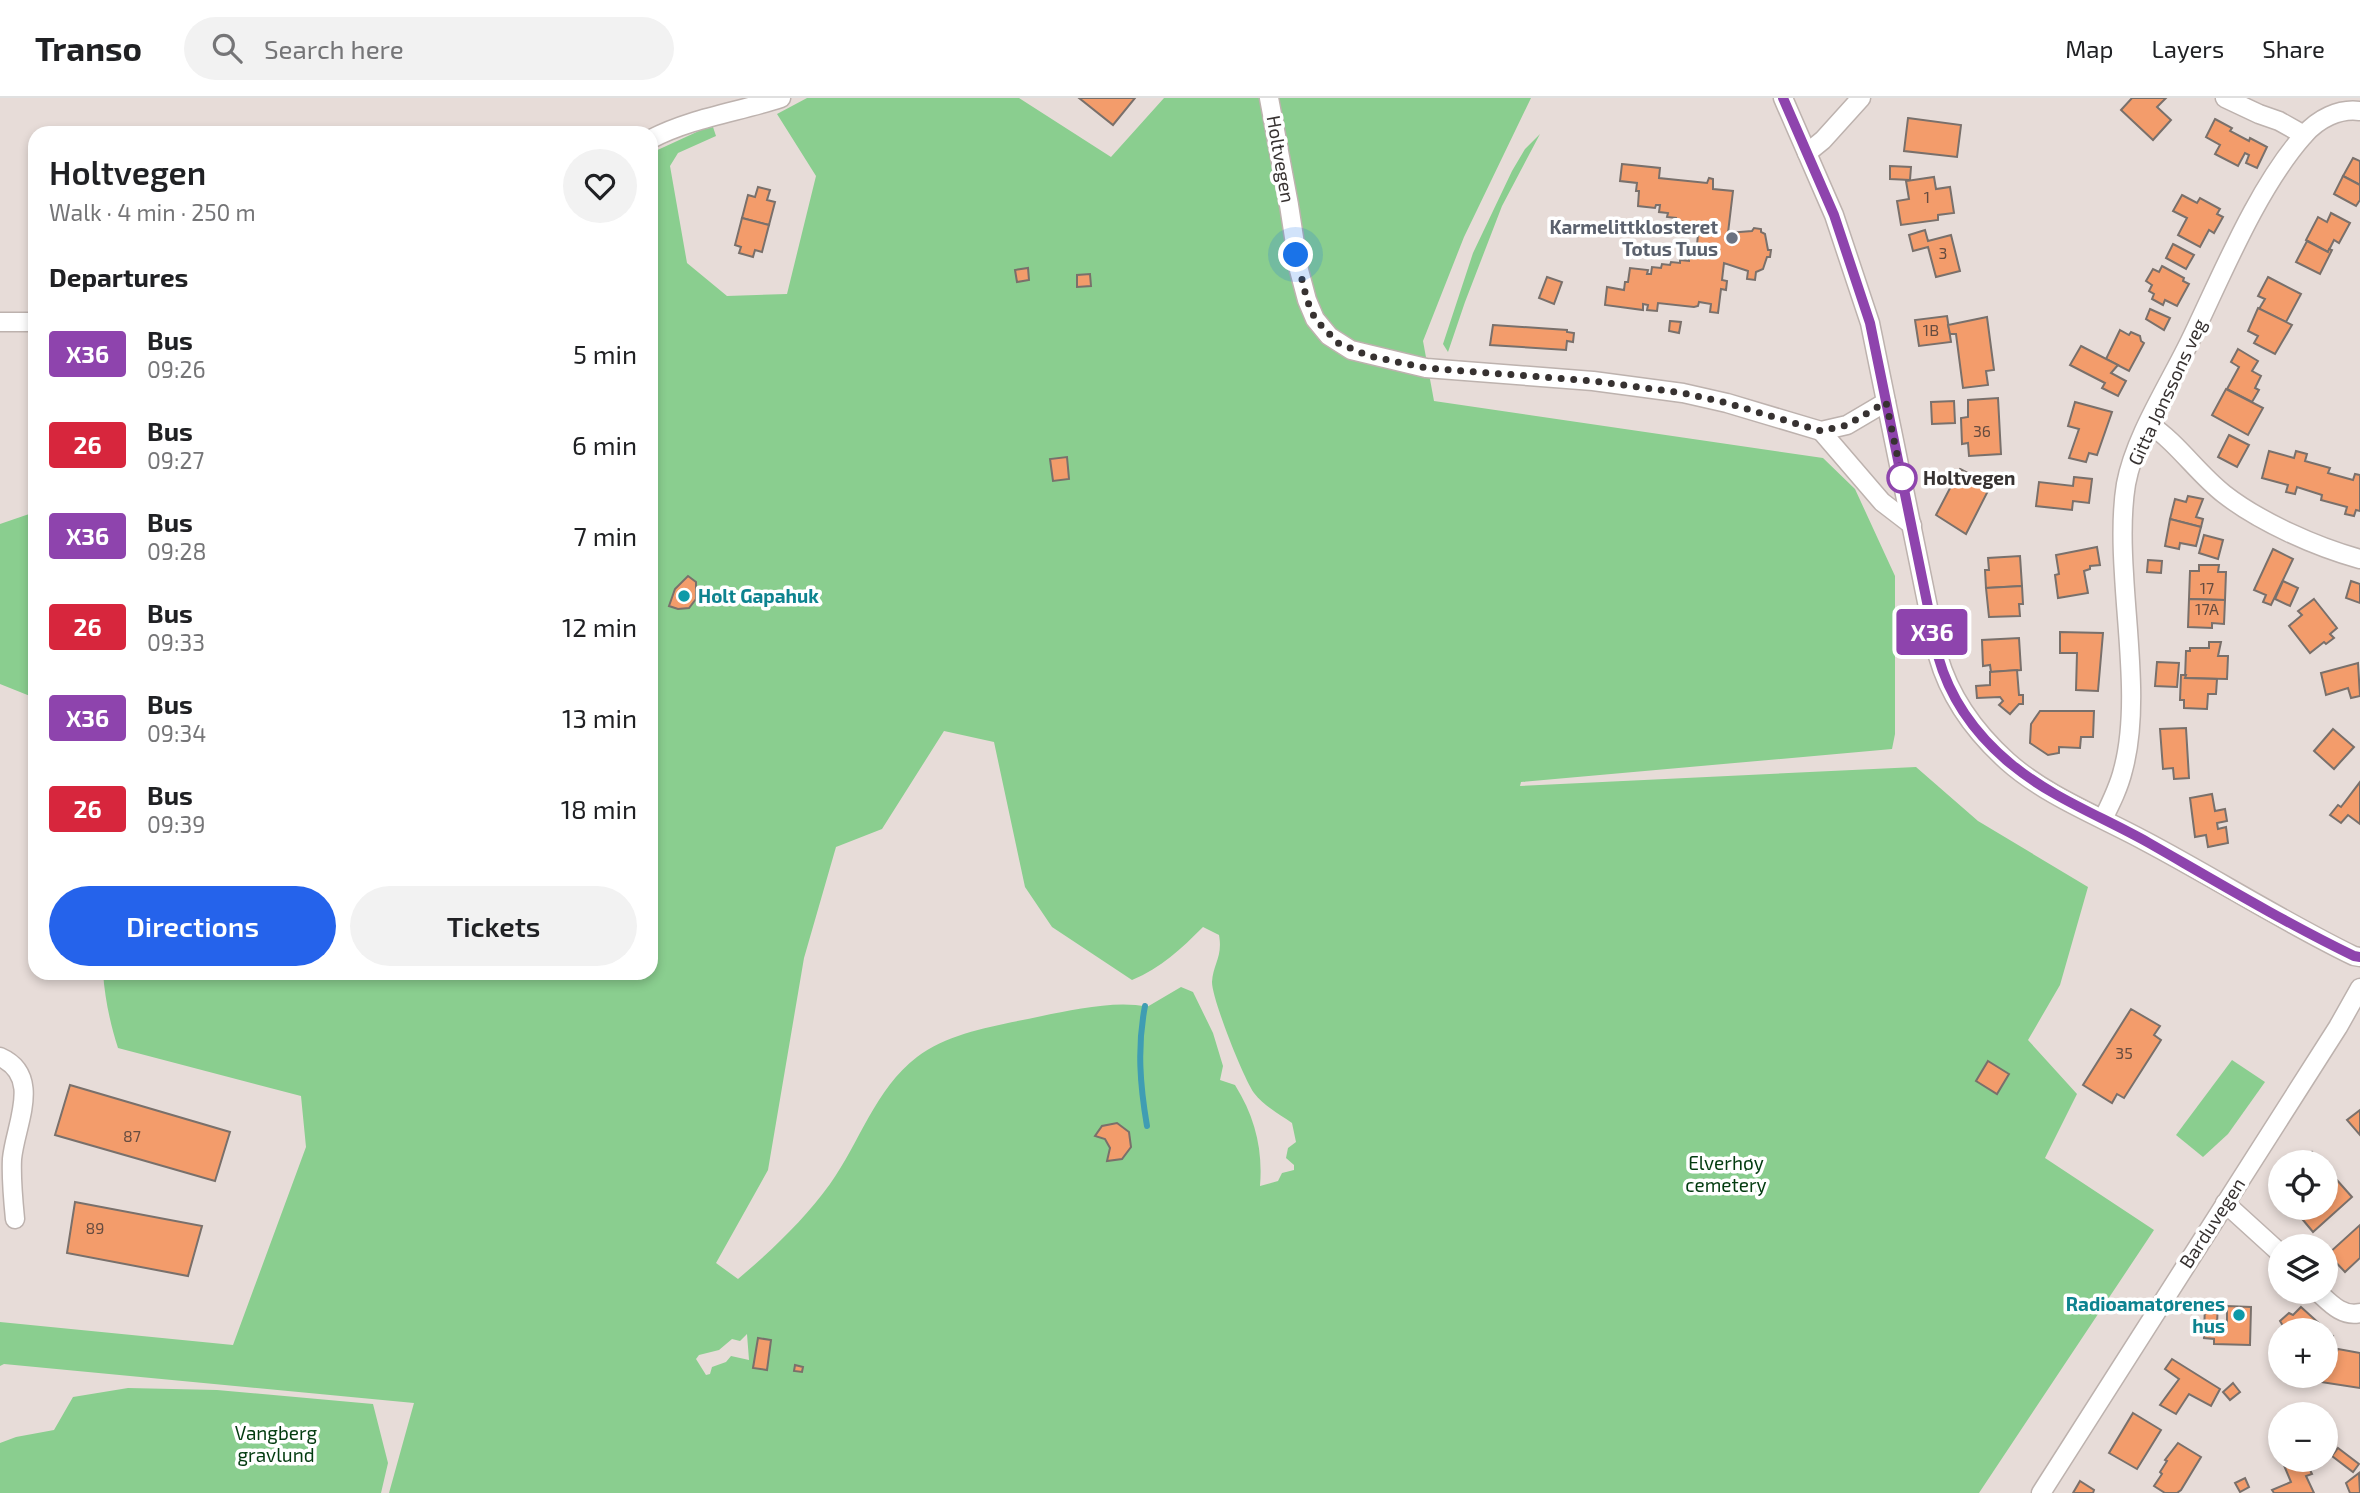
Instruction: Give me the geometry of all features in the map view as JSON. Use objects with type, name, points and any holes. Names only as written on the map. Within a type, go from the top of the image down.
[{"type":"street","points":[[658,135],[781,98]]},
{"type":"street","name":"Holtvegen","points":[[1269,98],[1299,270],[1307,300],[1315,319],[1329,336],[1344,347],[1369,356],[1426,368],[1593,381],[1683,393],[1821,431]]},
{"type":"street","points":[[1783,98],[1834,215],[1858,281],[1880,363],[1938,656],[1951,692],[1965,715],[1990,745],[2027,777],[2314,936],[2360,957]]},
{"type":"street","points":[[1807,153],[1823,140],[1861,98]]},
{"type":"street","points":[[2225,98],[2304,135]]},
{"type":"street","name":"Gitta Jønssons veg","points":[[2103,819],[2123,772],[2129,746],[2131,685],[2123,557],[2127,481],[2149,424],[2270,182],[2304,135],[2329,116],[2351,107]]},
{"type":"street","points":[[0,322],[28,321]]},
{"type":"street","points":[[1886,402],[1847,425],[1821,431],[1882,502],[1912,525]]},
{"type":"street","points":[[2149,424],[2161,432],[2223,494],[2315,543],[2360,558]]},
{"type":"street","name":"Barduvegen","points":[[2041,1493],[2360,988]]},
{"type":"street","points":[[0,1058],[20,1073],[25,1091],[12,1158],[15,1219]]},
{"type":"street","points":[[2225,1202],[2268,1242]]},
{"type":"street","points":[[2331,1304],[2347,1314],[2360,1313]]},
{"type":"green space","name":"Elverhøy cemetery","points":[[807,98],[1019,98],[1111,157],[1164,98],[1531,98],[1464,237],[1423,341],[1434,401],[1823,458],[1855,489],[1895,576],[1895,734],[1892,749],[1521,782],[1520,786],[1916,767],[1978,821],[2088,887],[2060,985],[2028,1040],[2077,1094],[2045,1158],[2154,1230],[1979,1493],[389,1493],[414,1403],[4,1364],[0,1366],[0,1322],[233,1345],[306,1147],[301,1096],[118,1048],[108,1011],[104,980],[658,980],[658,150],[713,127],[716,136],[678,153],[670,166],[687,263],[727,296],[787,294],[816,176],[777,114]],"holes":[[[944,731],[994,742],[1025,887],[1052,927],[1132,980],[1161,964],[1203,927],[1219,935],[1220,949],[1212,982],[1222,1020],[1254,1093],[1292,1123],[1296,1142],[1288,1148],[1286,1158],[1294,1165],[1294,1170],[1282,1173],[1278,1181],[1260,1186],[1259,1146],[1248,1109],[1235,1085],[1220,1080],[1223,1066],[1213,1033],[1193,992],[1181,987],[1147,1007],[1095,1007],[1042,1016],[977,1030],[930,1048],[902,1070],[890,1084],[841,1168],[810,1210],[738,1279],[716,1263],[768,1170],[804,958],[836,847],[882,829]],[[747,1334],[749,1360],[731,1356],[726,1362],[712,1367],[710,1374],[706,1375],[696,1359],[699,1355],[719,1350],[732,1339],[740,1341]]]},
{"type":"green space","points":[[1540,134],[1502,206],[1448,352],[1443,344],[1473,253],[1512,171],[1525,149]]},
{"type":"green space","points":[[28,514],[28,695],[0,684],[0,524]]},
{"type":"green space","points":[[2232,1060],[2265,1082],[2228,1134],[2203,1157],[2176,1135]]},
{"type":"green space","name":"Vangberg gravlund","points":[[128,1388],[217,1390],[373,1404],[388,1463],[381,1493],[0,1493],[0,1443],[54,1430],[73,1397]]},
{"type":"building","points":[[1079,98],[1135,98],[1113,125]]},
{"type":"building","points":[[2132,98],[2166,98],[2157,107],[2171,120],[2153,140],[2121,110]]},
{"type":"building","points":[[1908,118],[1961,125],[1957,157],[1904,151]]},
{"type":"building","points":[[2215,119],[2232,128],[2230,131],[2267,147],[2257,168],[2246,163],[2249,155],[2245,153],[2238,166],[2215,154],[2220,145],[2206,137]]},
{"type":"building","points":[[2353,158],[2360,161],[2360,185],[2343,176]]},
{"type":"building","name":"Karmelittklosteret Totus Tuus","points":[[1622,164],[1660,168],[1659,178],[1707,183],[1709,178],[1713,179],[1713,189],[1733,191],[1728,233],[1752,231],[1754,228],[1761,229],[1765,234],[1768,250],[1771,250],[1770,257],[1767,257],[1763,269],[1756,272],[1755,280],[1747,279],[1748,271],[1724,263],[1722,280],[1727,281],[1726,290],[1721,289],[1718,313],[1710,312],[1711,304],[1699,302],[1698,306],[1694,307],[1658,303],[1657,311],[1647,310],[1648,305],[1643,304],[1643,310],[1605,305],[1607,287],[1624,290],[1630,268],[1648,270],[1647,274],[1651,274],[1652,267],[1661,268],[1662,264],[1680,263],[1680,260],[1689,261],[1689,257],[1699,258],[1696,254],[1698,235],[1702,235],[1702,232],[1692,230],[1693,227],[1684,226],[1684,222],[1667,217],[1668,213],[1659,212],[1660,205],[1655,208],[1638,206],[1637,183],[1620,181]]},
{"type":"building","points":[[1890,166],[1911,167],[1910,180],[1890,179]]},
{"type":"building","points":[[2343,176],[2360,185],[2360,200],[2356,206],[2334,194]]},
{"type":"building","points":[[1934,177],[1936,189],[1950,187],[1954,213],[1938,215],[1938,220],[1901,225],[1897,201],[1909,199],[1906,181]]},
{"type":"building","points":[[758,187],[770,190],[767,200],[775,202],[769,225],[742,218],[748,195],[755,197]]},
{"type":"building","points":[[2182,195],[2197,203],[2200,198],[2220,209],[2217,214],[2223,217],[2214,233],[2209,230],[2200,247],[2178,235],[2187,218],[2173,211]]},
{"type":"building","points":[[2331,213],[2350,223],[2339,243],[2334,240],[2328,252],[2306,240],[2318,217],[2327,222]]},
{"type":"building","points":[[742,218],[769,225],[762,252],[755,250],[753,257],[739,253],[741,247],[735,245]]},
{"type":"building","points":[[1925,230],[1928,241],[1951,235],[1960,271],[1936,277],[1928,247],[1913,251],[1909,235]]},
{"type":"building","points":[[2307,241],[2328,252],[2329,249],[2332,250],[2320,274],[2296,262]]},
{"type":"building","points":[[2173,244],[2194,255],[2186,269],[2166,258]]},
{"type":"building","points":[[2162,266],[2184,278],[2183,281],[2189,284],[2177,306],[2165,300],[2163,305],[2152,299],[2154,294],[2149,291],[2152,285],[2146,281],[2153,269],[2159,272]]},
{"type":"building","points":[[1028,268],[1029,280],[1017,282],[1015,270]]},
{"type":"building","points":[[1090,274],[1091,286],[1077,287],[1077,275]]},
{"type":"building","points":[[1547,277],[1562,282],[1554,304],[1539,298]]},
{"type":"building","points":[[2268,277],[2301,294],[2286,322],[2259,309],[2265,299],[2258,296]]},
{"type":"building","points":[[2258,308],[2292,325],[2275,354],[2254,343],[2258,336],[2248,331]]},
{"type":"building","points":[[2150,309],[2170,318],[2164,330],[2146,319]]},
{"type":"building","points":[[1947,316],[1951,342],[1919,346],[1915,320]]},
{"type":"building","points":[[1987,317],[1994,370],[1986,371],[1988,385],[1963,388],[1956,334],[1950,334],[1948,325]]},
{"type":"building","points":[[1670,321],[1681,322],[1679,333],[1669,331]]},
{"type":"building","points":[[1493,325],[1567,330],[1574,333],[1573,342],[1567,341],[1566,350],[1490,345]]},
{"type":"building","points":[[2120,330],[2129,335],[2131,332],[2140,336],[2144,343],[2129,371],[2106,359]]},
{"type":"building","points":[[2081,346],[2118,365],[2111,373],[2126,381],[2118,396],[2102,388],[2105,383],[2070,365]]},
{"type":"building","points":[[2238,349],[2258,361],[2252,371],[2261,376],[2255,388],[2259,390],[2252,402],[2227,389],[2239,367],[2231,362]]},
{"type":"building","points":[[2226,389],[2263,408],[2248,435],[2212,415]]},
{"type":"building","points":[[1998,398],[2001,454],[1969,456],[1968,443],[1962,444],[1961,418],[1968,417],[1968,400]]},
{"type":"building","points":[[1954,401],[1955,423],[1932,424],[1931,402]]},
{"type":"building","points":[[2075,402],[2112,412],[2097,455],[2089,453],[2086,462],[2069,458],[2079,429],[2068,426]]},
{"type":"building","points":[[2229,435],[2249,445],[2237,467],[2218,457]]},
{"type":"building","points":[[2269,451],[2294,458],[2296,451],[2307,454],[2305,461],[2330,468],[2328,473],[2353,480],[2355,474],[2360,475],[2360,511],[2356,510],[2354,516],[2345,514],[2347,507],[2321,500],[2322,495],[2297,487],[2295,494],[2286,492],[2288,485],[2262,478]]},
{"type":"building","points":[[1067,457],[1069,479],[1053,481],[1050,459]]},
{"type":"building","points":[[1960,469],[1991,485],[1966,534],[1936,515]]},
{"type":"building","points":[[2074,477],[2092,479],[2089,503],[2073,501],[2072,510],[2036,506],[2039,482],[2073,486]]},
{"type":"building","points":[[2188,496],[2203,499],[2196,517],[2203,519],[2201,527],[2170,519],[2175,499],[2186,502]]},
{"type":"building","points":[[2170,519],[2201,527],[2196,546],[2180,543],[2179,549],[2165,546]]},
{"type":"building","points":[[2204,535],[2223,540],[2218,559],[2199,553]]},
{"type":"building","points":[[2097,547],[2100,565],[2090,566],[2090,569],[2084,571],[2088,593],[2058,598],[2055,575],[2059,574],[2056,555]]},
{"type":"building","points":[[2273,549],[2293,559],[2271,605],[2263,602],[2266,595],[2254,590]]},
{"type":"building","points":[[2020,556],[2022,586],[1986,588],[1985,570],[1989,570],[1988,558]]},
{"type":"building","points":[[2148,560],[2162,561],[2161,573],[2147,572]]},
{"type":"building","points":[[2199,565],[2219,565],[2218,572],[2226,572],[2225,600],[2189,599],[2190,571],[2199,571]]},
{"type":"building","name":"Holt Gapahuk","points":[[688,576],[696,582],[696,599],[689,608],[669,606],[675,589]]},
{"type":"building","points":[[2283,581],[2298,588],[2290,606],[2275,599]]},
{"type":"building","points":[[2351,581],[2360,584],[2360,603],[2346,598]]},
{"type":"building","points":[[2022,586],[2023,604],[2019,604],[2020,616],[1989,617],[1986,588]]},
{"type":"building","points":[[2189,599],[2225,600],[2224,624],[2212,623],[2212,628],[2188,627]]},
{"type":"building","points":[[2314,599],[2337,628],[2330,634],[2334,638],[2310,653],[2289,626],[2302,615],[2298,611]]},
{"type":"building","points":[[2060,632],[2103,633],[2098,691],[2076,690],[2077,653],[2060,653]]},
{"type":"building","points":[[2019,638],[2021,670],[1991,672],[1990,665],[1983,666],[1982,640]]},
{"type":"building","points":[[2209,642],[2221,642],[2218,656],[2228,656],[2227,679],[2185,678],[2186,651],[2190,651],[2190,648],[2209,648]]},
{"type":"building","points":[[2157,662],[2179,663],[2177,687],[2155,686]]},
{"type":"building","points":[[2358,663],[2360,696],[2351,698],[2348,688],[2326,695],[2321,673]]},
{"type":"building","points":[[2017,670],[2019,695],[2023,695],[2023,704],[2019,704],[2010,714],[1999,705],[2003,701],[2000,697],[1977,698],[1976,686],[1990,685],[1990,672]]},
{"type":"building","points":[[2181,675],[2186,675],[2185,678],[2217,679],[2216,694],[2208,694],[2207,709],[2184,708],[2184,700],[2180,700]]},
{"type":"building","points":[[2040,711],[2094,711],[2093,737],[2081,737],[2080,748],[2059,747],[2059,753],[2048,755],[2030,743],[2031,724]]},
{"type":"building","points":[[2186,728],[2189,778],[2174,779],[2173,768],[2163,769],[2160,729]]},
{"type":"building","points":[[2333,729],[2354,747],[2334,769],[2314,751]]},
{"type":"building","points":[[2360,782],[2360,824],[2348,815],[2341,823],[2330,815],[2338,805],[2341,807]]},
{"type":"building","points":[[2212,794],[2215,811],[2225,809],[2227,821],[2217,823],[2218,829],[2226,827],[2228,843],[2208,847],[2206,835],[2195,837],[2190,798]]},
{"type":"building","points":[[2131,1009],[2160,1026],[2154,1035],[2161,1040],[2124,1098],[2117,1094],[2112,1103],[2083,1085]]},
{"type":"building","points":[[1988,1061],[2009,1074],[1997,1094],[1976,1081]]},
{"type":"building","points":[[70,1085],[230,1132],[215,1181],[55,1135]]},
{"type":"building","points":[[2360,1110],[2360,1135],[2347,1120]]},
{"type":"building","points":[[1117,1123],[1129,1132],[1131,1147],[1122,1159],[1107,1161],[1110,1148],[1105,1139],[1095,1136],[1102,1126]]},
{"type":"building","points":[[2338,1181],[2352,1197],[2338,1210]]},
{"type":"building","points":[[75,1202],[202,1226],[188,1276],[67,1253]]},
{"type":"building","points":[[2303,1220],[2326,1220],[2313,1232]]},
{"type":"building","points":[[2360,1225],[2360,1258],[2345,1272],[2338,1265],[2338,1245]]},
{"type":"building","name":"Radioamatørenes hus","points":[[2205,1302],[2218,1302],[2217,1324],[2227,1324],[2227,1306],[2251,1307],[2250,1345],[2214,1344],[2214,1339],[2204,1338]]},
{"type":"building","points":[[2301,1307],[2313,1318],[2283,1318],[2289,1313],[2293,1315]]},
{"type":"building","points":[[758,1338],[771,1340],[767,1370],[753,1368]]},
{"type":"building","points":[[2338,1349],[2360,1353],[2360,1388],[2338,1385]]},
{"type":"building","points":[[2172,1359],[2220,1389],[2211,1406],[2189,1394],[2176,1414],[2160,1405],[2179,1379],[2165,1369]]},
{"type":"building","points":[[795,1365],[803,1367],[802,1372],[794,1371]]},
{"type":"building","points":[[2233,1383],[2240,1392],[2230,1400],[2223,1392]]},
{"type":"building","points":[[2133,1413],[2161,1430],[2137,1469],[2109,1453]]},
{"type":"building","points":[[2178,1443],[2201,1457],[2181,1490],[2177,1493],[2165,1493],[2154,1486],[2162,1474],[2160,1472],[2167,1461],[2165,1460]]},
{"type":"building","points":[[2338,1448],[2359,1464],[2353,1472],[2338,1461]]},
{"type":"building","points":[[2287,1472],[2311,1472],[2312,1474],[2306,1476],[2314,1493],[2274,1493],[2272,1490],[2291,1482]]},
{"type":"building","points":[[2359,1473],[2360,1493],[2350,1493],[2346,1483]]},
{"type":"building","points":[[2245,1478],[2249,1487],[2240,1492],[2235,1483]]},
{"type":"building","points":[[2080,1481],[2094,1490],[2093,1493],[2073,1493]]},
{"type":"waterway","points":[[1145,1006],[1140,1066],[1147,1126]]},
{"type":"bus line","name":"X36","points":[[1783,98],[1834,215],[1858,281],[1880,363],[1941,669],[1965,715],[2009,763],[2053,793],[2314,936],[2360,957]]},
{"type":"place","name":"Karmelittklosteret Totus Tuus","points":[[1732,238]]},
{"type":"place","name":"Holtvegen","points":[[1902,478]]},
{"type":"place","name":"Holt Gapahuk","points":[[684,596]]},
{"type":"place","name":"Radioamatørenes hus","points":[[2239,1315]]},
{"type":"route","points":[[1296,255],[1307,300],[1315,319],[1329,336],[1351,351],[1426,368],[1593,381],[1683,393],[1821,431],[1847,425],[1886,402],[1902,478]]}]
